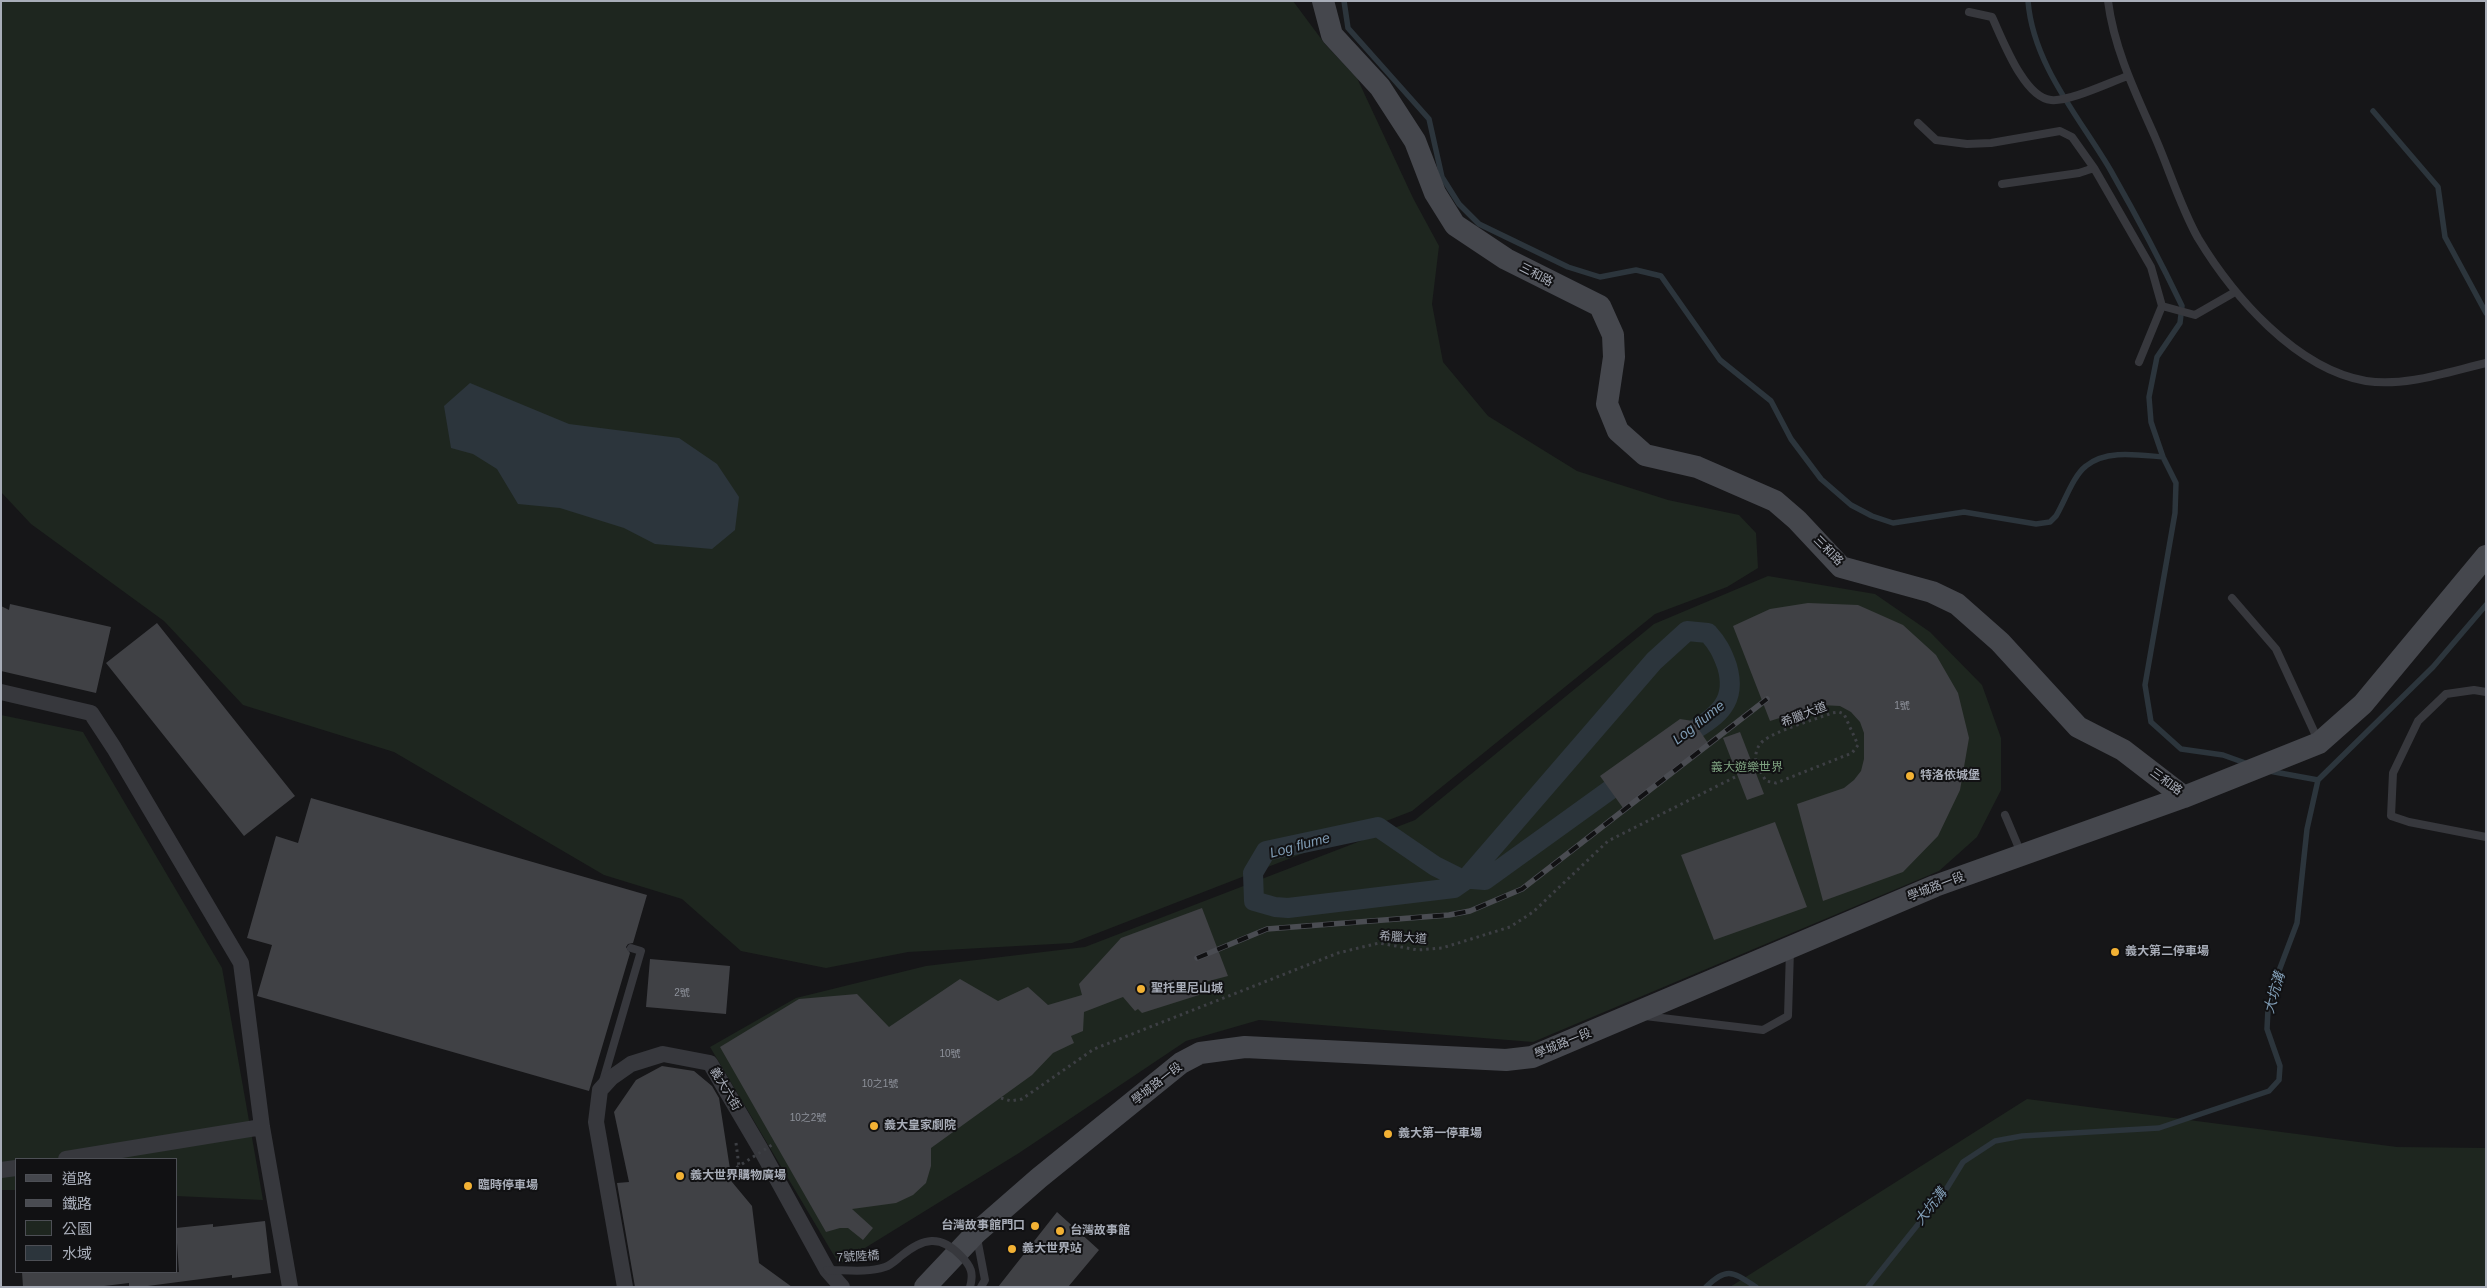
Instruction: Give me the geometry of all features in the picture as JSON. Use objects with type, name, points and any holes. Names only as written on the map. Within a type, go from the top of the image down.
[{"type":"main road","name":"三和路","points":[[1323,1],[1332,35],[1380,87],[1414,141],[1435,193],[1455,225],[1506,259],[1600,306],[1613,335],[1614,358],[1607,404],[1618,431],[1645,456],[1697,467],[1775,501],[1797,520],[1841,567],[1932,592],[1956,604],[2000,642],[2078,727],[2123,750],[2184,797],[2319,743],[2362,704],[2486,556]]},
{"type":"main road","name":"學城路一段","points":[[925,1287],[976,1233],[1039,1178],[1181,1063],[1200,1053],[1245,1047],[1506,1060],[1532,1058],[1631,1011],[1790,948],[1935,886],[2184,797]]},
{"type":"street","points":[[1,692],[91,713],[114,748],[242,963],[262,1127],[290,1287]]},
{"type":"street","name":"義大六街","points":[[600,1090],[611,1078],[632,1064],[663,1054],[710,1063],[760,1148],[827,1270],[842,1287]]},
{"type":"street","points":[[600,1090],[596,1122],[625,1287]]},
{"type":"street","points":[[72,1158],[262,1127]]},
{"type":"street","points":[[1,1170],[15,1168]]},
{"type":"lane","points":[[2108,1],[2128,76],[2198,236],[2235,292],[2291,347],[2325,367],[2366,381],[2392,382],[2421,378],[2486,363]]},
{"type":"lane","points":[[1970,12],[1992,17],[2017,72],[2042,97],[2051,100],[2070,97],[2128,76]]},
{"type":"lane","points":[[1918,123],[1936,140],[1967,144],[1991,143],[2060,131],[2072,137],[2094,168],[2151,267],[2166,308],[2139,362]]},
{"type":"lane","points":[[2002,184],[2079,173],[2094,168]]},
{"type":"lane","points":[[2166,308],[2195,316],[2235,292]]},
{"type":"lane","points":[[2232,598],[2276,650],[2319,743]]},
{"type":"lane","points":[[2486,692],[2474,690],[2446,694],[2418,721],[2393,773],[2391,816],[2409,822],[2486,837]]},
{"type":"lane","points":[[2005,814],[2022,855]]},
{"type":"lane","points":[[600,1090],[642,952],[631,948]]},
{"type":"lane","points":[[1631,1011],[1763,1030],[1788,1016],[1790,948]]},
{"type":"lane","points":[[976,1233],[985,1280],[981,1287]]},
{"type":"lane","name":"7號陸橋","points":[[827,1270],[868,1270],[887,1267],[915,1245],[931,1240],[950,1245],[968,1263],[973,1274],[970,1287]]},
{"type":"path","name":"希臘大道","points":[[1836,712],[1844,714],[1858,745],[1852,753],[1776,783],[1766,781],[1757,766],[1755,756],[1763,741],[1836,712]]},
{"type":"path","name":"希臘大道","points":[[1001,1098],[1011,1101],[1022,1099],[1094,1049],[1338,953],[1379,943],[1418,950],[1442,948],[1510,927],[1533,912],[1608,841],[1757,766]]},
{"type":"path","points":[[731,1171],[776,1143]]},
{"type":"green space","points":[[1,1],[1293,1],[1325,44],[1357,78],[1413,198],[1439,246],[1432,304],[1443,362],[1488,416],[1577,471],[1668,500],[1739,515],[1756,533],[1758,568],[1727,587],[1655,614],[1412,811],[1072,943],[908,952],[826,968],[741,951],[682,899],[604,875],[394,752],[243,705],[164,621],[31,524],[1,492]]},
{"type":"green space","name":"義大遊樂世界","points":[[1768,576],[1875,594],[1930,632],[1982,685],[2001,738],[2001,790],[1977,837],[1939,871],[1533,1042],[1259,1020],[1186,1041],[1019,1153],[839,1264],[710,1047],[796,998],[926,966],[1085,947],[1415,820],[1654,624]]},
{"type":"green space","points":[[1,715],[83,732],[222,968],[263,1200],[178,1196],[178,1158],[15,1158],[15,1190],[1,1190]]},
{"type":"green space","points":[[2027,1099],[2397,1147],[2486,1148],[2486,1287],[1730,1287]]},
{"type":"water","points":[[470,383],[569,424],[679,438],[717,464],[739,497],[735,530],[712,549],[655,544],[624,528],[560,508],[518,504],[497,469],[473,454],[451,448],[444,406]]},
{"type":"building","name":"特洛依城堡","points":[[1808,603],[1858,605],[1903,625],[1936,655],[1958,693],[1969,738],[1960,790],[1938,836],[1903,872],[1823,901],[1797,804],[1844,788],[1854,780],[1861,771],[1864,759],[1864,733],[1860,722],[1851,712],[1840,706],[1821,705],[1770,721],[1733,626],[1770,609]]},
{"type":"building","points":[[10,604],[111,627],[96,693],[1,671],[1,606],[9,610]]},
{"type":"building","points":[[157,623],[295,796],[244,836],[106,663]]},
{"type":"building","points":[[1680,719],[1693,721],[1710,746],[1623,808],[1600,776]]},
{"type":"building","points":[[1740,732],[1764,794],[1747,800],[1723,738]]},
{"type":"building","points":[[311,798],[647,895],[633,943],[628,944],[626,947],[630,953],[589,1091],[257,996],[272,945],[247,938],[276,836],[298,843]]},
{"type":"building","points":[[1775,822],[1807,907],[1714,940],[1681,855]]},
{"type":"building","points":[[1202,908],[1228,976],[1205,982],[1199,995],[1142,1013],[1138,1009],[1135,1011],[1123,997],[1084,1012],[1083,1031],[1071,1036],[1074,1043],[1053,1053],[1032,1075],[931,1148],[931,1166],[926,1183],[913,1195],[896,1203],[852,1209],[873,1228],[863,1240],[848,1228],[826,1232],[720,1047],[799,999],[857,994],[889,1027],[960,979],[998,1001],[1028,987],[1048,1005],[1082,995],[1079,984],[1121,938]]},
{"type":"building","points":[[650,959],[730,966],[726,1014],[646,1007]]},
{"type":"building","name":"義大世界購物廣場","points":[[662,1066],[694,1071],[712,1086],[719,1098],[732,1182],[752,1206],[759,1263],[792,1287],[635,1287],[617,1183],[629,1182],[614,1112],[636,1080]]},
{"type":"building","name":"台灣故事館","points":[[1057,1212],[1099,1250],[1068,1287],[998,1287]]},
{"type":"building","points":[[265,1221],[271,1273],[232,1278],[232,1275],[140,1287],[129,1287],[129,1283],[96,1287],[23,1287],[22,1273],[178,1273],[178,1228],[213,1224],[213,1227]]},
{"type":"waterway","points":[[1344,1],[1348,28],[1429,119],[1442,177],[1459,204],[1479,224],[1568,267],[1600,277],[1636,270],[1661,276],[1720,360],[1771,401],[1791,439],[1821,479],[1851,505],[1872,516],[1893,523],[1964,512],[2036,524],[2050,522],[2056,516],[2081,470],[2094,461],[2103,457],[2123,454],[2163,457]]},
{"type":"waterway","points":[[2028,1],[2032,25],[2048,69],[2072,111],[2111,171],[2148,238],[2182,306],[2180,323],[2157,357],[2149,397],[2151,422],[2163,457],[2176,483],[2175,513],[2145,685],[2151,722],[2181,749],[2223,755],[2248,764]]},
{"type":"waterway","points":[[2373,111],[2438,187],[2445,237],[2486,313]]},
{"type":"waterway","name":"大坑溝","points":[[1868,1287],[1947,1188],[1963,1162],[1995,1141],[2022,1136],[2159,1128],[2269,1091],[2279,1080],[2280,1066],[2267,1029],[2268,1009],[2274,984],[2297,923],[2307,829],[2318,780],[2433,667],[2486,605]]},
{"type":"waterway","name":"Log flume","points":[[1459,878],[1435,866],[1378,827],[1266,851],[1253,873],[1254,901],[1275,907],[1288,908],[1454,888],[1464,881],[1654,661],[1687,631],[1708,633],[1719,648],[1727,666],[1730,681],[1729,693],[1725,704],[1718,712],[1676,742]]},
{"type":"waterway","points":[[2269,771],[2318,780]]},
{"type":"waterway","name":"Log flume","points":[[1459,878],[1485,880],[1632,774]]},
{"type":"waterway","name":"大坑溝","points":[[1706,1287],[1713,1280],[1725,1274],[1736,1275],[1756,1287]]},
{"type":"railway","points":[[1197,958],[1267,929],[1449,915],[1470,911],[1522,889],[1767,699]]},
{"type":"place","name":"特洛依城堡","points":[[1910,776]]},
{"type":"place","name":"義大第二停車場","points":[[2115,952]]},
{"type":"place","name":"聖托里尼山城","points":[[1141,989]]},
{"type":"place","name":"義大皇家劇院","points":[[874,1126]]},
{"type":"place","name":"義大第一停車場","points":[[1388,1134]]},
{"type":"place","name":"義大世界購物廣場","points":[[680,1176]]},
{"type":"place","name":"臨時停車場","points":[[468,1186]]},
{"type":"place","name":"台灣故事館門口","points":[[1035,1226]]},
{"type":"place","name":"台灣故事館","points":[[1060,1231]]},
{"type":"place","name":"義大世界站","points":[[1012,1249]]}]
